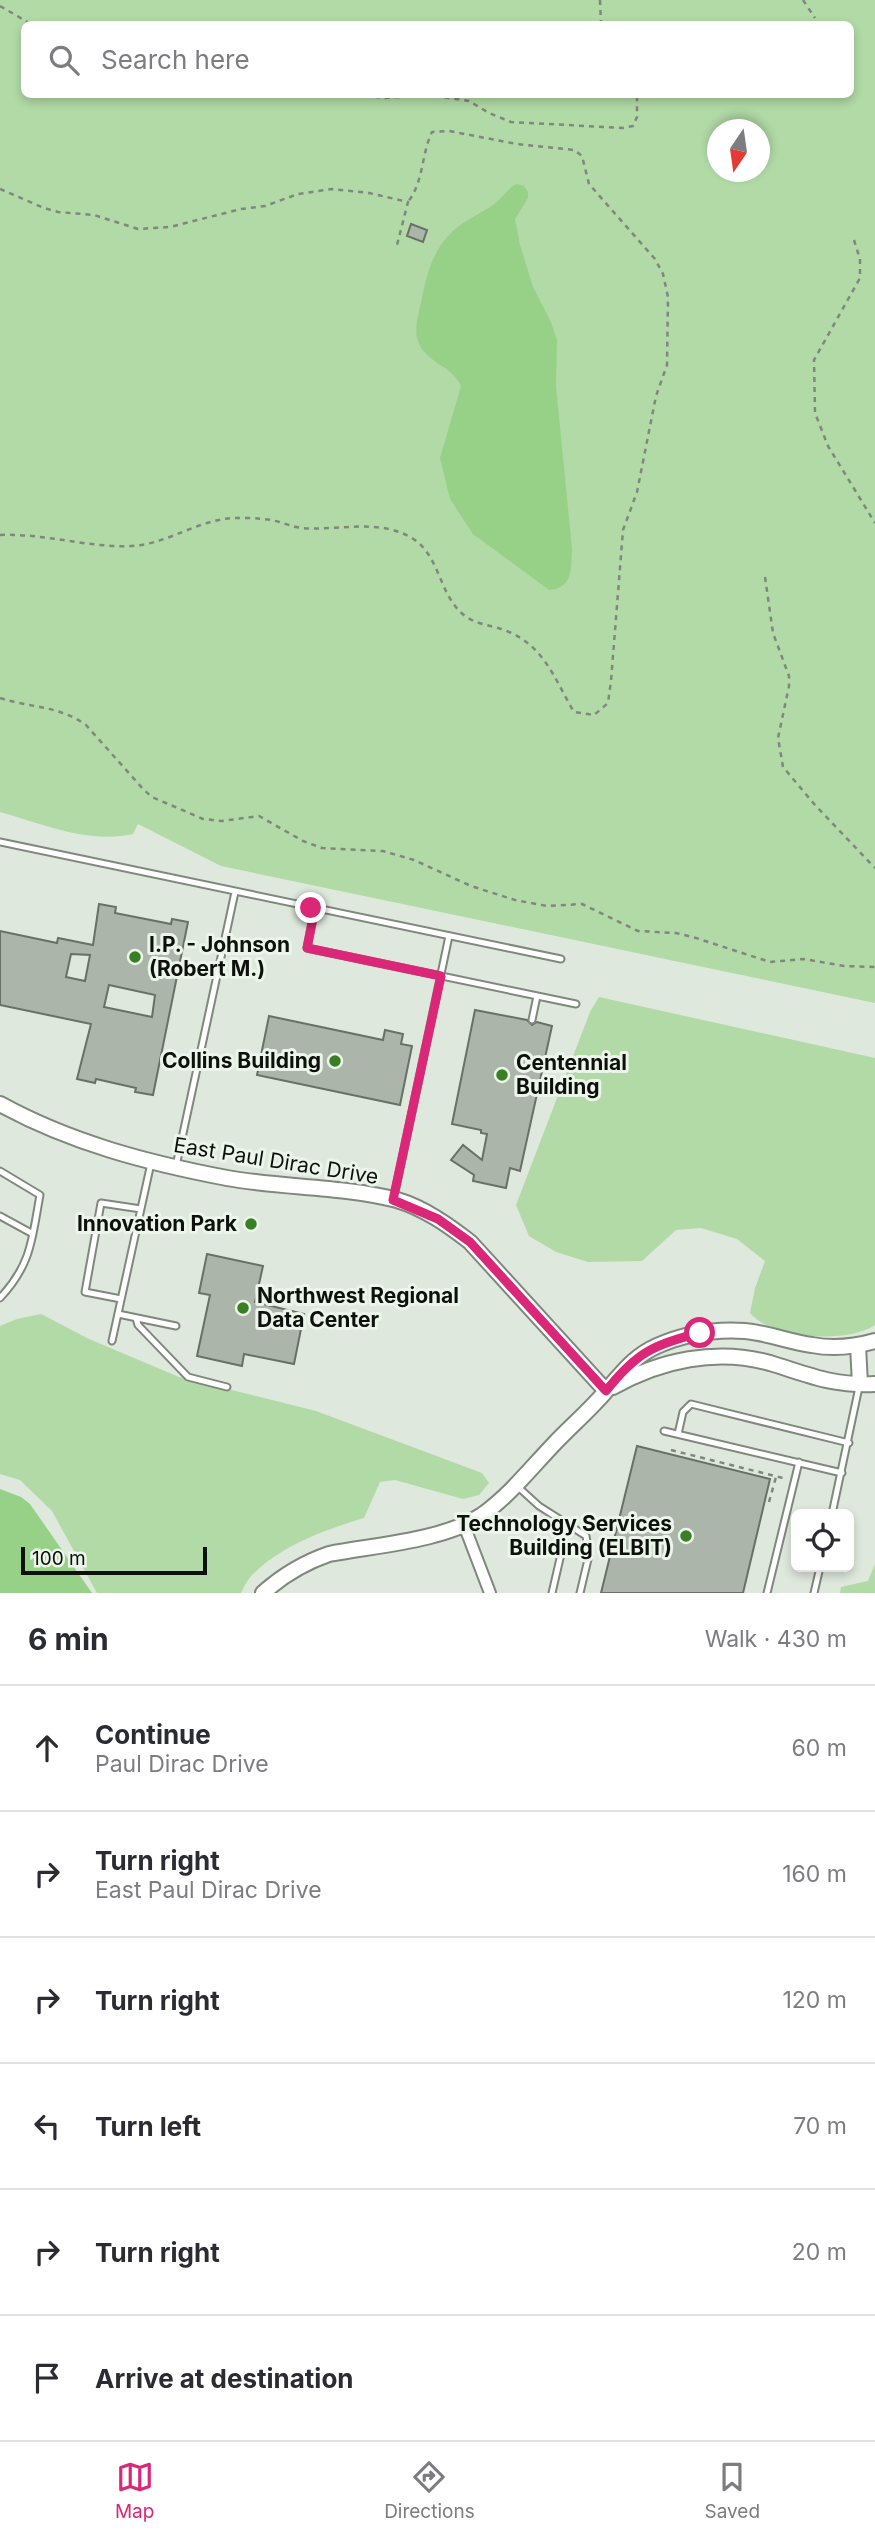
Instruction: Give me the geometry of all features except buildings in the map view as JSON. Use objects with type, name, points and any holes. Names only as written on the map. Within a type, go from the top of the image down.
[{"type":"street","name":"East Paul Dirac Drive","points":[[0,1104],[67,1137],[151,1162],[229,1178],[393,1200],[438,1219],[470,1242],[606,1391]]},
{"type":"street","points":[[263,1593],[292,1570],[313,1559],[432,1535],[464,1525],[495,1505],[628,1365],[655,1346],[700,1333],[745,1331],[811,1345],[858,1346],[875,1341]]},
{"type":"street","points":[[858,1346],[860,1384]]},
{"type":"street","points":[[606,1391],[663,1365],[707,1357],[767,1363],[831,1382],[875,1384]]},
{"type":"street","points":[[464,1525],[490,1593]]},
{"type":"lane","points":[[0,842],[561,959]]},
{"type":"lane","points":[[176,1167],[235,892]]},
{"type":"lane","points":[[315,908],[307,948],[576,1004]]},
{"type":"lane","points":[[393,1200],[449,936]]},
{"type":"lane","points":[[532,1020],[537,996]]},
{"type":"lane","points":[[112,1341],[151,1162]]},
{"type":"lane","points":[[0,1171],[40,1195],[29,1255],[20,1275],[0,1297]]},
{"type":"lane","points":[[121,1299],[85,1292],[101,1203],[141,1209]]},
{"type":"lane","points":[[0,1216],[33,1234]]},
{"type":"lane","points":[[118,1314],[176,1326]]},
{"type":"lane","points":[[136,1318],[138,1325],[188,1377],[226,1387]]},
{"type":"lane","points":[[833,1509],[860,1384]]},
{"type":"lane","points":[[678,1434],[682,1412],[691,1404],[849,1443]]},
{"type":"lane","points":[[664,1431],[842,1472]]},
{"type":"lane","points":[[767,1593],[799,1462]]},
{"type":"lane","points":[[516,1484],[539,1506],[586,1536],[589,1555],[580,1593]]},
{"type":"lane","points":[[552,1593],[564,1541]]},
{"type":"lane","points":[[814,1593],[819,1572]]},
{"type":"path","points":[[600,0],[601,21]]},
{"type":"path","points":[[803,0],[815,18]]},
{"type":"path","points":[[0,6],[26,21]]},
{"type":"path","points":[[450,98],[469,101],[511,122],[623,128],[633,126],[637,117],[637,98]]},
{"type":"path","points":[[0,535],[133,546],[156,543],[226,519],[271,520],[305,528],[350,525],[394,530],[413,539],[426,550],[453,603],[464,615],[486,627],[509,632],[533,647],[551,666],[574,712],[594,715],[608,703],[623,530],[637,492],[656,396],[667,365],[668,297],[663,274],[655,259],[589,184],[582,156],[575,150],[517,144],[449,131],[432,132],[427,141],[418,190],[408,202],[397,245]]},
{"type":"path","points":[[0,189],[44,208],[94,215],[138,229],[170,227],[241,209],[265,206],[298,194],[332,189],[369,193],[408,202]]},
{"type":"path","points":[[854,240],[860,259],[860,278],[814,360],[815,413],[828,446],[875,523]]},
{"type":"path","points":[[765,577],[773,633],[789,676],[778,738],[783,767],[875,868]]},
{"type":"path","points":[[0,698],[47,706],[75,718],[86,725],[125,771],[152,797],[203,819],[222,821],[259,816],[303,841],[322,848],[383,851],[414,860],[471,886],[515,900],[547,906],[582,904],[638,931],[676,933],[771,962],[804,959],[844,967],[875,967]]},
{"type":"path","points":[[671,1450],[794,1481]]},
{"type":"path","points":[[769,1502],[776,1477]]},
{"type":"shaded area","points":[[0,0],[875,0],[875,1003],[221,866],[138,824],[133,834],[82,835],[0,812]]},
{"type":"shaded area","points":[[517,184],[524,186],[528,192],[528,198],[515,219],[520,245],[533,287],[557,340],[556,386],[572,549],[571,570],[567,581],[563,586],[549,590],[473,534],[450,499],[440,458],[461,386],[451,373],[421,348],[416,332],[428,274],[435,255],[446,238],[458,227],[493,205]]},
{"type":"shaded area","points":[[599,997],[875,1058],[875,1325],[847,1335],[810,1336],[774,1329],[760,1322],[750,1313],[755,1288],[765,1261],[737,1239],[701,1228],[676,1230],[642,1261],[588,1262],[556,1252],[529,1236],[516,1205],[590,1012]]},
{"type":"shaded area","points":[[41,1314],[89,1339],[179,1377],[316,1411],[482,1473],[489,1483],[479,1495],[463,1499],[395,1480],[380,1482],[364,1518],[319,1533],[290,1547],[252,1575],[241,1593],[97,1593],[52,1511],[20,1480],[0,1474],[0,1326]]},
{"type":"shaded area","points":[[0,1489],[21,1497],[30,1504],[92,1593],[0,1593]]},
{"type":"shaded area","points":[[875,1564],[875,1593],[840,1593],[841,1587],[868,1581]]},
{"type":"place","name":"I.P. - Johnson (Robert M.)","points":[[135,957]]},
{"type":"place","name":"Collins Building","points":[[335,1061]]},
{"type":"place","name":"Centennial Building","points":[[502,1075]]},
{"type":"place","name":"Innovation Park","points":[[251,1224]]},
{"type":"place","name":"Northwest Regional Data Center","points":[[243,1308]]},
{"type":"place","name":"Technology Services Building (ELBIT)","points":[[686,1536]]},
{"type":"route","points":[[311,908],[315,908],[307,948],[441,976],[393,1200],[438,1219],[470,1242],[606,1391],[640,1354],[655,1346],[700,1333]]}]
